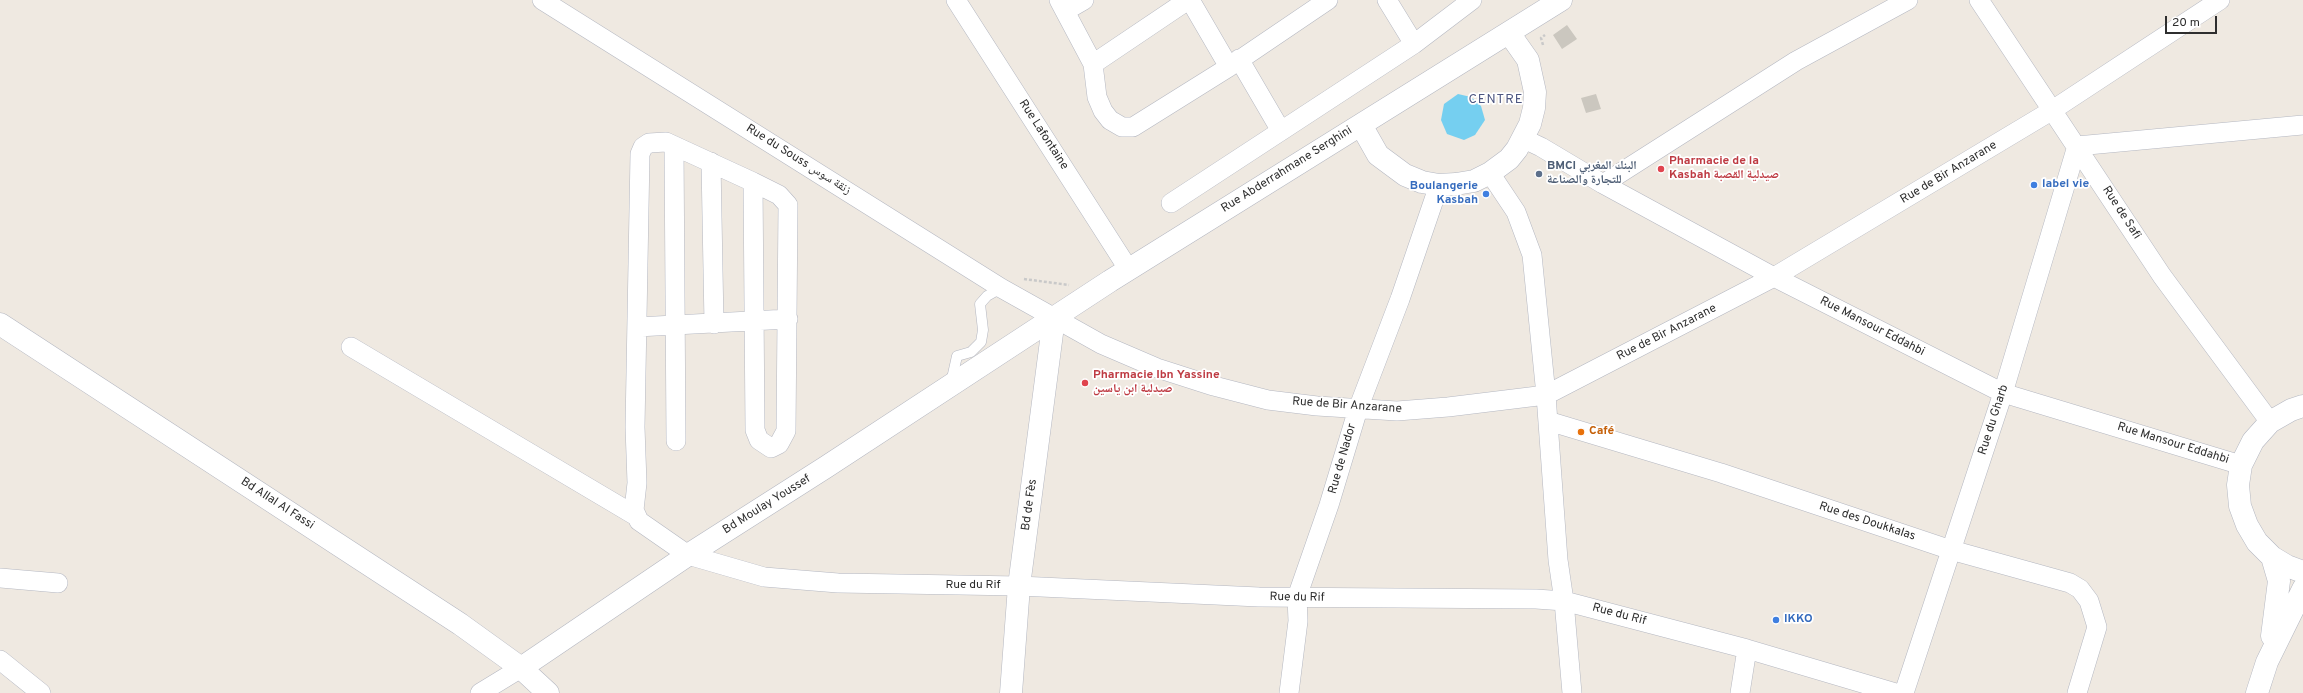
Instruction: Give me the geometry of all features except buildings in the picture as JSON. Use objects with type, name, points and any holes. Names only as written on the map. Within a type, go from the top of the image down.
[{"type":"street","name":"Rue du Souss زنقة سوس","points":[[542,0],[1002,288],[1054,318]]},
{"type":"street","name":"Rue Lafontaine","points":[[956,0],[1129,270]]},
{"type":"street","points":[[1084,0],[1062,6],[1093,64],[1097,97],[1103,111],[1110,120],[1126,128],[1133,127],[1146,120],[1328,0]]},
{"type":"street","points":[[1093,64],[1189,0],[1281,131]]},
{"type":"street","points":[[1387,0],[1414,44]]},
{"type":"street","points":[[1361,125],[1561,0]]},
{"type":"street","points":[[1603,184],[1796,61],[1908,0]]},
{"type":"street","name":"Rue de Safi","points":[[1979,0],[2051,111],[2077,146],[2162,276],[2270,422]]},
{"type":"street","name":"Rue de Bir Anzarane","points":[[1054,318],[1101,344],[1157,368],[1210,385],[1268,400],[1358,409],[1397,411],[1448,407],[1546,394],[1774,278],[2051,111],[2220,0]]},
{"type":"street","points":[[1171,203],[1414,44],[1470,1]]},
{"type":"street","name":"Rue Abderrahmane Serghini","points":[[1054,318],[1361,125],[1378,154],[1405,176],[1439,185],[1474,181],[1490,173],[1509,159],[1524,139],[1533,114],[1535,92],[1528,60],[1509,33]]},
{"type":"street","points":[[2077,146],[2303,125]]},
{"type":"street","name":"Rue Mansour Eddahbi","points":[[1524,139],[1541,147],[1603,184],[1774,278],[2004,393],[2241,465]]},
{"type":"street","points":[[636,516],[634,510],[637,483],[635,427],[640,154],[645,145],[654,141],[666,142],[711,162],[753,182],[779,195],[788,205],[786,431],[779,444],[771,448],[758,440],[755,430],[753,182]]},
{"type":"street","points":[[674,146],[676,442]]},
{"type":"street","name":"Rue du Gharb","points":[[1904,693],[2004,393],[2077,146]]},
{"type":"street","points":[[711,162],[714,324]]},
{"type":"street","points":[[1490,173],[1516,212],[1532,256],[1546,394],[1558,560],[1564,601],[1572,693]]},
{"type":"street","name":"Rue de Nador","points":[[1290,693],[1298,621],[1297,597],[1330,505],[1358,409],[1400,299],[1439,185]]},
{"type":"street","name":"Bd Moulay Youssef","points":[[480,693],[521,668],[688,554],[1054,318]]},
{"type":"street","name":"Bd de Fès","points":[[1011,693],[1019,586],[1054,318]]},
{"type":"street","points":[[637,327],[788,319]]},
{"type":"street","name":"Bd Allal Al Fassi","points":[[0,324],[460,624],[521,668],[548,693]]},
{"type":"street","name":"Rue du Rif","points":[[351,347],[636,516],[639,521],[688,554],[764,577],[838,584],[1019,586],[1251,597],[1536,599],[1564,601],[1747,649],[1896,693]]},
{"type":"street","points":[[2303,406],[2291,410],[2270,422],[2252,441],[2241,465],[2238,485],[2240,506],[2247,525],[2257,542],[2272,557],[2287,566],[2303,572]]},
{"type":"street","name":"Rue des Doukkalas","points":[[1548,421],[1721,474],[1951,550],[2070,583],[2086,596],[2092,607],[2096,626],[2077,693]]},
{"type":"street","points":[[2267,662],[2279,581],[2272,557]]},
{"type":"street","points":[[0,578],[58,583]]},
{"type":"street","points":[[2257,693],[2267,662],[2303,590]]},
{"type":"street","points":[[1740,693],[1747,649]]},
{"type":"street","points":[[0,660],[41,693]]},
{"type":"lane","points":[[950,386],[957,356],[971,352],[980,342],[983,330],[980,304],[987,296],[1002,288]]},
{"type":"path","points":[[1544,50],[1541,38],[1547,34]]},
{"type":"water","points":[[1458,94],[1471,97],[1481,106],[1485,120],[1475,135],[1464,140],[1447,134],[1441,120],[1444,104]]},
{"type":"place","name":"Pharmacie de la Kasbah صيدلية القصبة","points":[[1661,169]]},
{"type":"place","name":"BMCI البنك المغربي للتجارة والصناعة","points":[[1539,174]]},
{"type":"place","name":"label vie","points":[[2034,185]]},
{"type":"place","name":"Boulangerie Kasbah","points":[[1486,194]]},
{"type":"place","name":"Pharmacie Ibn Yassine صيدلية ابن ياسين","points":[[1085,383]]},
{"type":"place","name":"Café","points":[[1581,432]]},
{"type":"place","name":"IKKO","points":[[1776,620]]},
{"type":"district","name":"CENTRE","points":[[1496,100]]}]
